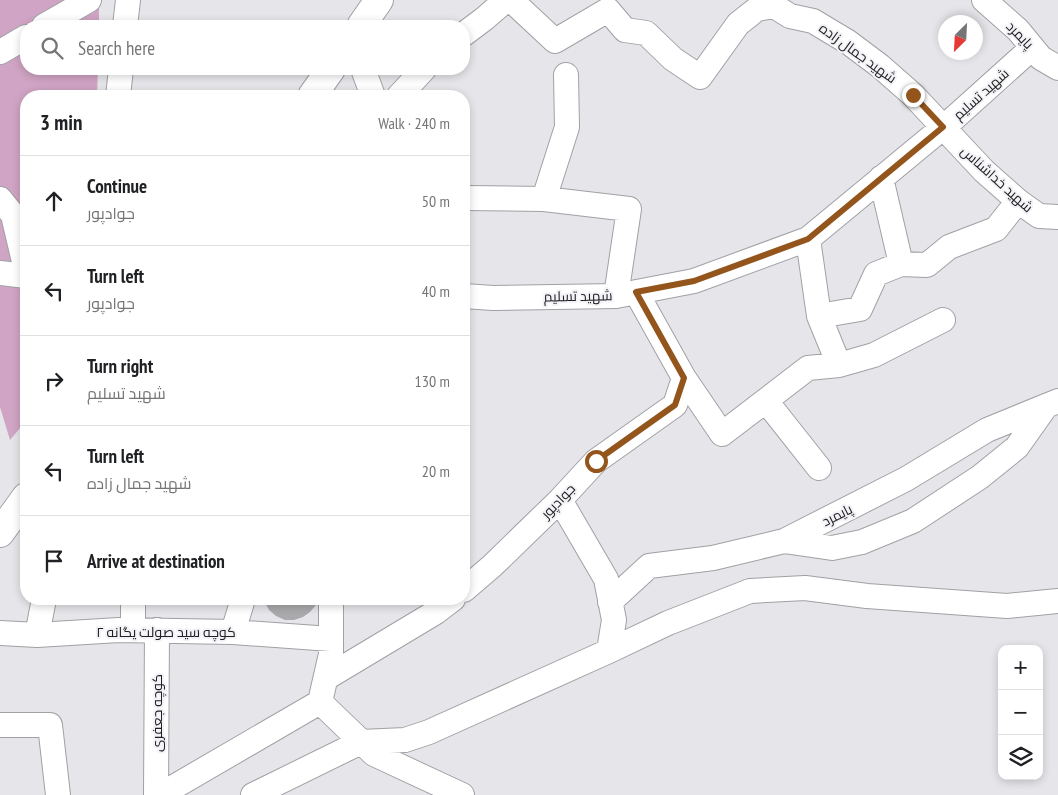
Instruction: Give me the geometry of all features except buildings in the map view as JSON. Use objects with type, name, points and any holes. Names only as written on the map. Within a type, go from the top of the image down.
[{"type":"main road","points":[[365,20],[380,0]]},
{"type":"main road","points":[[316,90],[327,75]]},
{"type":"main road","points":[[0,533],[20,505]]},
{"type":"street","points":[[54,20],[89,0]]},
{"type":"street","points":[[126,20],[128,0]]},
{"type":"street","points":[[470,30],[506,0]]},
{"type":"street","name":"شهید جمال زاده","points":[[511,0],[555,41],[608,10],[625,30],[646,33],[673,60],[700,76],[738,24],[756,9],[774,3],[790,16],[813,21],[848,42],[880,66],[913,95],[943,127]]},
{"type":"street","name":"پایمرد","points":[[985,1],[1018,30],[1041,58],[1058,68]]},
{"type":"street","points":[[0,52],[20,40]]},
{"type":"street","name":"شهید تسلیم","points":[[470,296],[493,298],[626,294],[694,281],[808,239],[943,127],[1032,48]]},
{"type":"street","points":[[119,90],[120,75]]},
{"type":"street","points":[[365,75],[371,90]]},
{"type":"street","points":[[405,90],[418,75]]},
{"type":"street","points":[[544,199],[567,127],[566,75]]},
{"type":"street","name":"شهید خداشناس","points":[[943,127],[984,171],[1018,201],[1039,216],[1058,217]]},
{"type":"street","points":[[882,178],[901,264]]},
{"type":"street","points":[[470,198],[544,199],[628,209],[626,294],[722,434],[808,368],[839,365],[874,355],[943,320]]},
{"type":"street","points":[[0,199],[14,215],[20,242]]},
{"type":"street","points":[[819,316],[860,309],[876,274],[901,264],[927,265],[949,247],[996,229],[1018,201]]},
{"type":"street","points":[[808,239],[819,316],[839,365]]},
{"type":"street","points":[[0,274],[20,276]]},
{"type":"street","name":"جوادپور","points":[[470,585],[560,500],[596,461],[675,405],[684,378]]},
{"type":"street","points":[[766,401],[819,468]]},
{"type":"street","points":[[784,541],[832,548],[862,542],[913,521],[980,477],[1017,447],[1052,403]]},
{"type":"street","name":"پایمرد","points":[[610,602],[649,566],[712,558],[784,541],[906,480],[988,430],[1052,403]]},
{"type":"street","points":[[560,500],[606,579],[614,620],[609,651]]},
{"type":"street","points":[[253,795],[361,742],[405,740],[429,732],[668,623],[750,591],[805,588],[867,596],[1007,606],[1058,600]]},
{"type":"street","points":[[37,634],[43,605]]},
{"type":"street","points":[[133,605],[133,630]]},
{"type":"street","points":[[233,632],[240,605]]},
{"type":"street","points":[[158,795],[320,702],[332,654],[330,605]]},
{"type":"street","points":[[326,678],[445,605]]},
{"type":"street","name":"کوچه سید صولت یگانه ۲","points":[[0,633],[37,634],[157,630],[233,632],[331,639]]},
{"type":"street","name":"کوچه جعفری","points":[[157,630],[158,795]]},
{"type":"street","points":[[320,702],[374,754],[462,795]]},
{"type":"street","points":[[0,725],[50,725],[58,795]]},
{"type":"shaded area","points":[[0,0],[99,0],[99,20],[20,20],[20,75],[98,75],[97,90],[20,90],[20,428],[10,440],[0,407]]},
{"type":"route","points":[[596,461],[675,405],[684,378],[636,292],[694,281],[808,239],[943,127],[913,95]]}]
